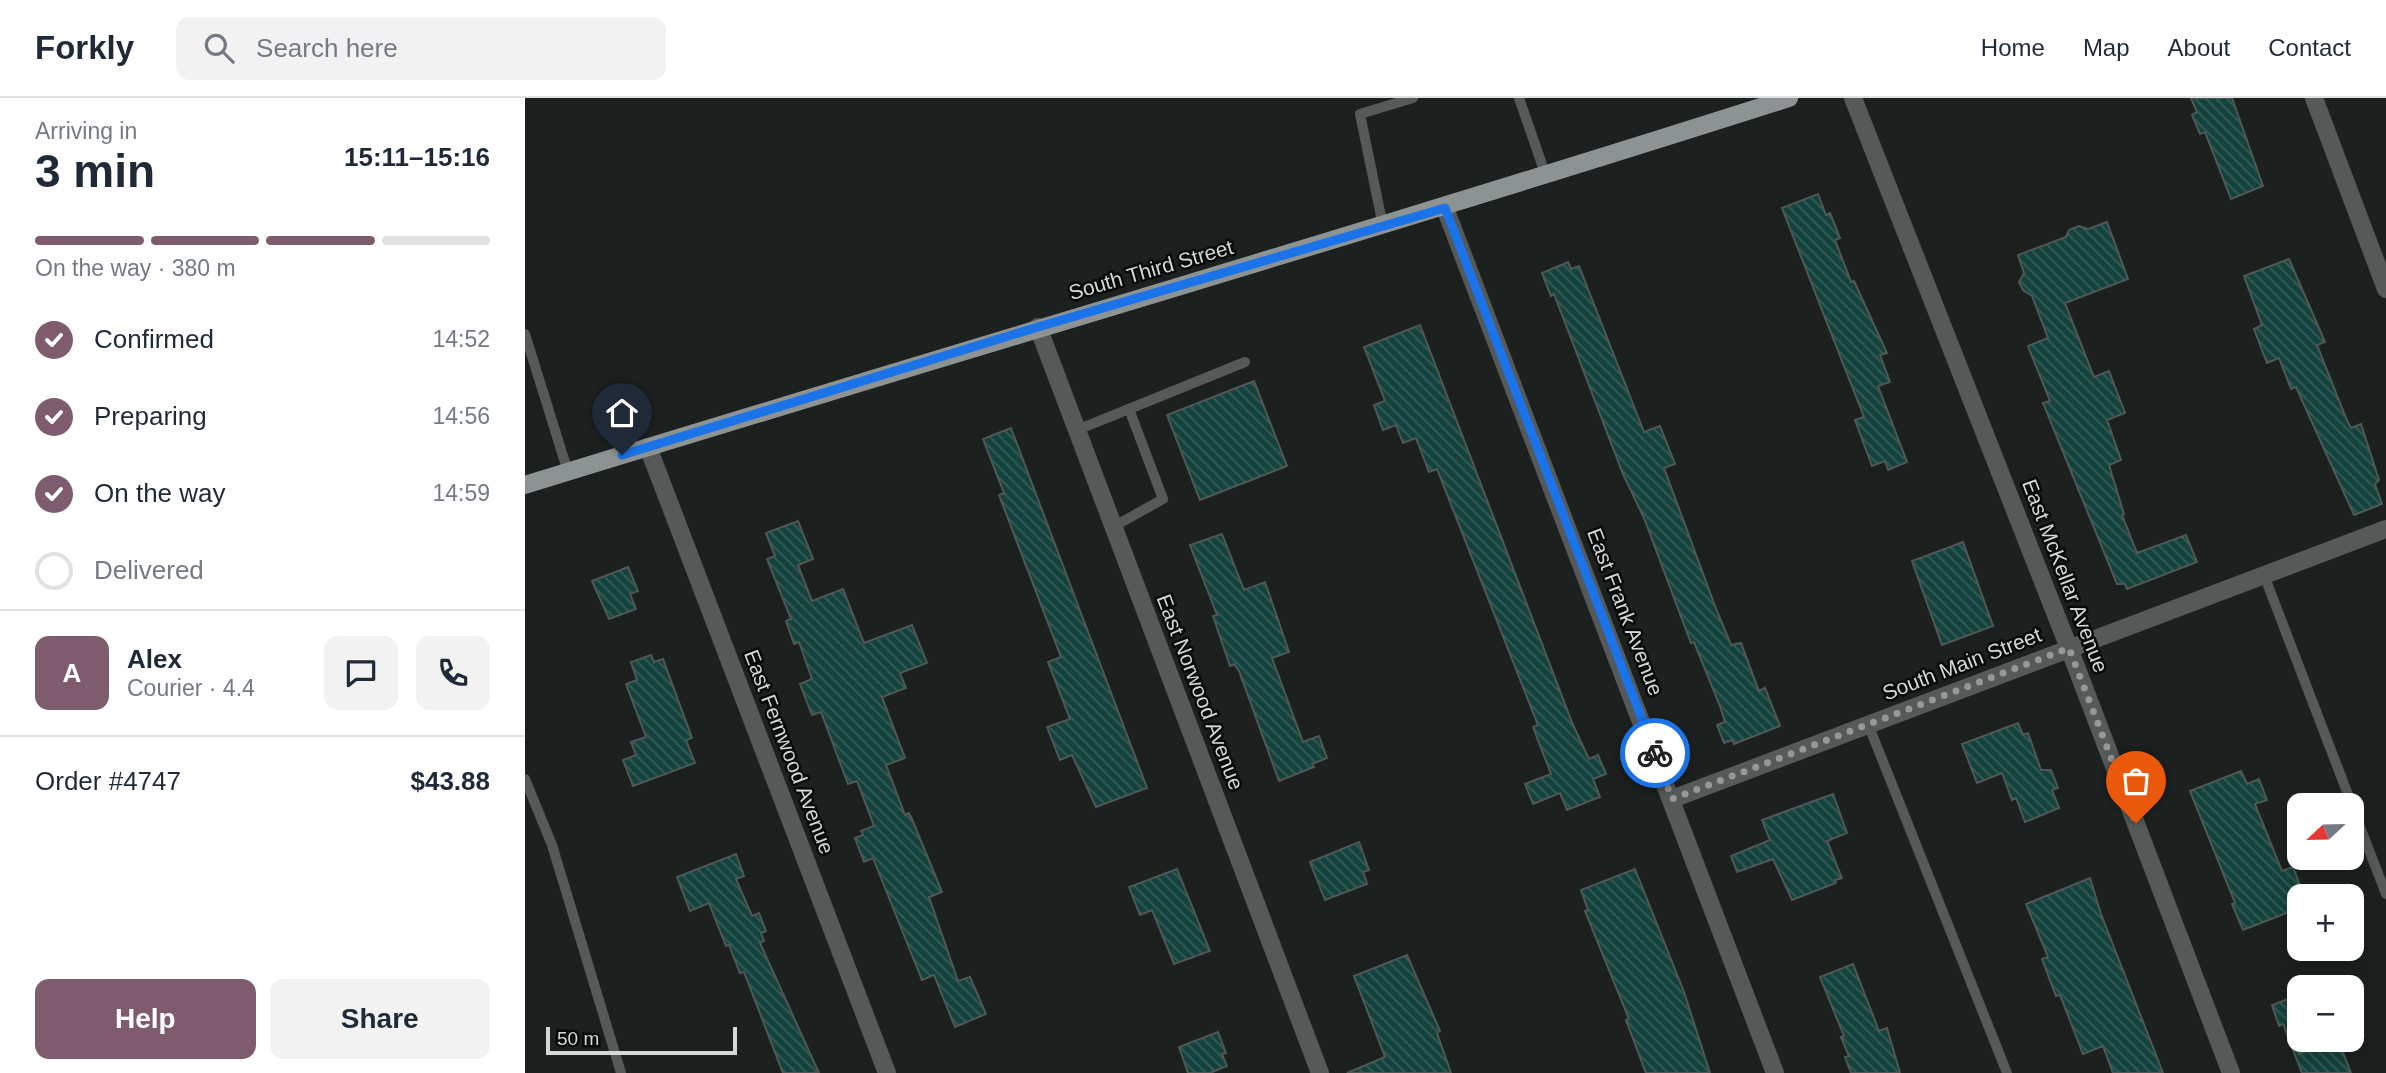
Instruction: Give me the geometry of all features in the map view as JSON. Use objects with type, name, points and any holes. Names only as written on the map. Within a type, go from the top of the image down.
[{"type":"main road","name":"South Third Street","points":[[525,485],[1038,327],[1445,208],[1790,98]]},
{"type":"street","name":"East McKellar Avenue","points":[[1853,98],[2069,648],[2231,1073]]},
{"type":"street","points":[[2314,98],[2386,289]]},
{"type":"street","name":"East Frank Avenue","points":[[1445,208],[1775,1073]]},
{"type":"street","name":"East Norwood Avenue","points":[[1038,327],[1320,1073]]},
{"type":"street","name":"East Fernwood Avenue","points":[[648,447],[887,1073]]},
{"type":"street","name":"South Main Street","points":[[1672,799],[2386,530]]},
{"type":"lane","points":[[1383,226],[1360,114],[1413,98]]},
{"type":"lane","points":[[1519,98],[1546,176]]},
{"type":"lane","points":[[525,334],[568,472]]},
{"type":"lane","points":[[1077,430],[1245,362]]},
{"type":"lane","points":[[1114,527],[1163,499],[1129,409]]},
{"type":"lane","points":[[2264,575],[2347,793]]},
{"type":"lane","points":[[1868,724],[2007,1073]]},
{"type":"lane","points":[[525,779],[556,857],[621,1073]]},
{"type":"lane","points":[[2364,837],[2386,894]]},
{"type":"building","points":[[2191,98],[2232,98],[2263,186],[2231,199],[2205,132],[2200,134],[2192,115],[2197,112]]},
{"type":"building","points":[[1818,194],[1826,215],[1830,213],[1840,238],[1835,240],[1851,282],[1854,281],[1887,353],[1880,355],[1890,382],[1878,386],[1907,462],[1888,470],[1885,461],[1872,466],[1855,420],[1864,417],[1782,208]]},
{"type":"building","points":[[2107,222],[2128,279],[2065,303],[2094,377],[2109,371],[2125,413],[2107,420],[2121,460],[2109,465],[2124,514],[2122,515],[2137,553],[2186,535],[2197,562],[2127,589],[2125,584],[2117,584],[2043,403],[2050,401],[2028,346],[2048,338],[2032,296],[2023,290],[2019,282],[2024,273],[2018,255],[2066,237],[2069,230],[2079,226],[2088,229]]},
{"type":"building","points":[[2289,259],[2325,342],[2317,345],[2346,418],[2351,428],[2361,424],[2379,480],[2375,484],[2382,504],[2354,515],[2296,387],[2291,389],[2279,358],[2267,363],[2254,329],[2262,325],[2244,276]]},
{"type":"building","points":[[1568,262],[1571,269],[1579,266],[1644,432],[1660,426],[1675,464],[1664,468],[1715,606],[1731,645],[1741,643],[1759,691],[1765,688],[1780,726],[1734,744],[1732,740],[1724,743],[1717,725],[1725,722],[1720,706],[1694,642],[1691,643],[1554,294],[1551,296],[1542,273]]},
{"type":"building","points":[[1420,325],[1573,725],[1589,759],[1598,755],[1606,774],[1593,779],[1600,797],[1567,810],[1560,793],[1533,804],[1525,784],[1551,774],[1533,727],[1538,725],[1437,469],[1429,472],[1416,438],[1403,443],[1396,425],[1383,430],[1374,405],[1385,401],[1364,347]]},
{"type":"building","points":[[1254,381],[1287,466],[1200,500],[1167,415]]},
{"type":"building","points":[[1011,428],[1147,788],[1096,807],[1072,755],[1060,760],[1047,727],[1070,719],[1048,662],[1061,657],[999,495],[1004,493],[983,439]]},
{"type":"building","points":[[798,521],[813,559],[798,565],[812,601],[843,589],[864,643],[912,625],[927,663],[900,673],[906,688],[882,697],[905,758],[886,765],[905,815],[909,813],[912,819],[942,892],[929,897],[958,981],[970,977],[986,1014],[955,1027],[934,975],[922,980],[873,858],[864,862],[855,838],[863,835],[861,831],[874,826],[857,781],[848,784],[821,712],[812,715],[800,684],[812,679],[799,642],[794,644],[786,621],[791,619],[767,559],[775,556],[766,533]]},
{"type":"building","points":[[1222,534],[1244,590],[1265,582],[1289,652],[1272,658],[1303,742],[1319,736],[1327,758],[1312,764],[1314,767],[1279,781],[1239,671],[1234,664],[1230,666],[1213,616],[1217,615],[1190,545]]},
{"type":"building","points":[[1963,542],[1993,626],[1942,645],[1912,561]]},
{"type":"building","points":[[628,567],[638,591],[630,594],[636,609],[609,619],[592,581]]},
{"type":"building","points":[[651,655],[654,662],[663,659],[692,738],[686,740],[695,763],[633,786],[623,760],[636,755],[631,742],[646,737],[626,684],[637,680],[631,662]]},
{"type":"building","points":[[2018,723],[2023,735],[2028,733],[2041,770],[2051,770],[2058,788],[2052,790],[2059,808],[2025,822],[2016,798],[2012,800],[2002,773],[1977,783],[1962,744]]},
{"type":"building","points":[[2241,771],[2247,784],[2259,779],[2267,800],[2255,804],[2282,871],[2294,870],[2299,884],[2287,884],[2287,913],[2243,930],[2232,904],[2235,903],[2190,791]]},
{"type":"building","points":[[1833,794],[1847,833],[1827,841],[1842,878],[1835,880],[1836,883],[1792,900],[1773,859],[1737,872],[1731,856],[1770,840],[1762,820]]},
{"type":"building","points":[[1359,842],[1369,870],[1363,872],[1367,884],[1325,900],[1310,862]]},
{"type":"building","points":[[736,854],[744,876],[736,879],[752,916],[759,913],[766,931],[761,933],[764,941],[760,943],[819,1073],[783,1073],[744,972],[740,973],[729,945],[726,946],[709,903],[690,911],[677,877]]},
{"type":"building","points":[[1177,869],[1210,951],[1174,964],[1152,910],[1140,915],[1129,887]]},
{"type":"building","points":[[1635,869],[1684,992],[1710,1073],[1646,1073],[1626,1020],[1629,1019],[1585,911],[1588,910],[1581,890]]},
{"type":"building","points":[[2090,878],[2101,914],[2163,1073],[2113,1073],[2103,1046],[2083,1054],[2060,995],[2056,996],[2042,959],[2048,957],[2026,904]]},
{"type":"building","points":[[1407,955],[1440,1031],[1437,1033],[1451,1073],[1347,1073],[1385,1057],[1354,976]]},
{"type":"building","points":[[1853,964],[1879,1031],[1887,1028],[1900,1073],[1851,1073],[1845,1057],[1849,1056],[1841,1037],[1844,1036],[1820,977]]},
{"type":"building","points":[[2287,999],[2287,1034],[2283,1024],[2279,1026],[2272,1005]]},
{"type":"building","points":[[1218,1032],[1226,1053],[1222,1054],[1227,1066],[1210,1073],[1188,1073],[1179,1047]]},
{"type":"building","points":[[2294,1052],[2343,1052],[2351,1073],[2302,1073]]},
{"type":"way so far","points":[[1655,753],[1672,799],[2069,648],[2136,823]]},
{"type":"route","points":[[622,455],[1038,327],[1445,208],[1655,753]]}]
